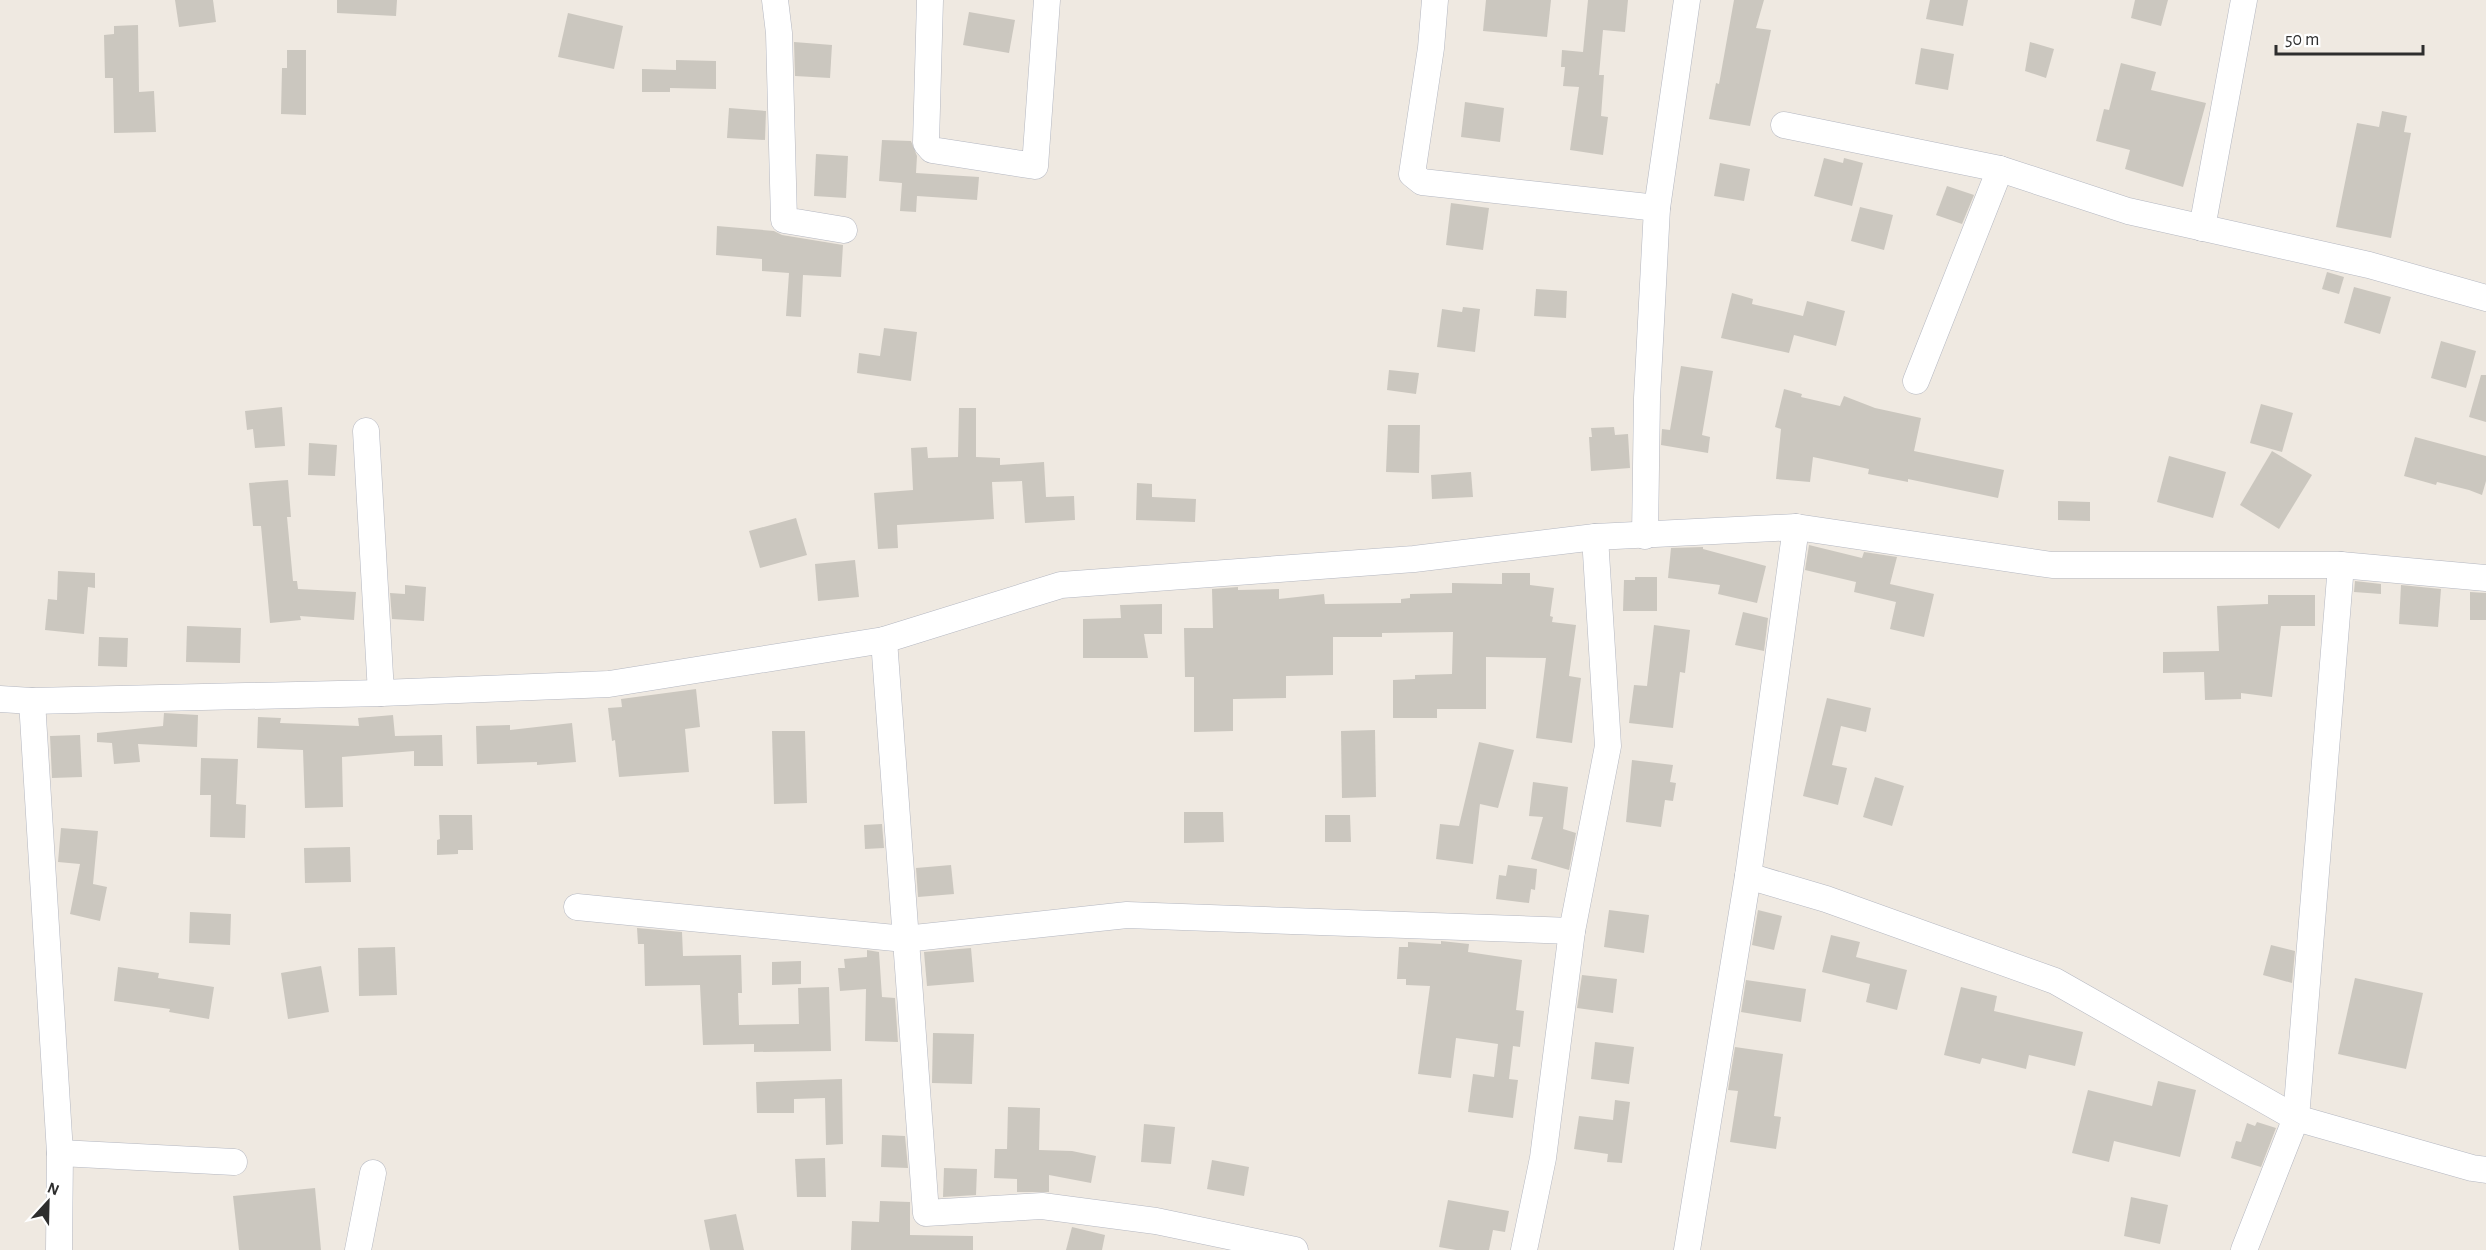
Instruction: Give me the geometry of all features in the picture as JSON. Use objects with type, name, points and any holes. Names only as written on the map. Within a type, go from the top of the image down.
[{"type":"street","points":[[775,0],[779,33],[784,220],[844,230]]},
{"type":"street","points":[[930,0],[926,143],[932,150],[1035,166],[1047,0]]},
{"type":"street","points":[[1435,0],[1431,48],[1412,174],[1422,182],[1657,208]]},
{"type":"street","points":[[1645,536],[1647,398],[1657,208],[1687,0]]},
{"type":"street","points":[[2202,228],[2244,0]]},
{"type":"street","points":[[1784,125],[2000,170],[2128,211],[2369,265],[2486,298]]},
{"type":"street","points":[[1916,381],[2000,170]]},
{"type":"street","points":[[366,431],[381,693]]},
{"type":"street","points":[[1687,1250],[1748,876],[1796,527]]},
{"type":"street","points":[[0,699],[32,701],[381,693],[609,684],[884,640],[1061,585],[1414,559],[1595,537],[1796,527],[2052,565],[2341,565],[2486,578]]},
{"type":"street","points":[[1524,1250],[1543,1158],[1572,931],[1608,746],[1595,537]]},
{"type":"street","points":[[2244,1250],[2296,1118],[2341,565]]},
{"type":"street","points":[[884,640],[926,1213],[1042,1206],[1155,1221],[1295,1250]]},
{"type":"street","points":[[32,701],[60,1153],[59,1250]]},
{"type":"street","points":[[1748,876],[1826,899],[2055,981],[2296,1118],[2486,1170]]},
{"type":"street","points":[[577,907],[905,939],[1127,915],[1572,931]]},
{"type":"street","points":[[60,1153],[234,1162]]},
{"type":"street","points":[[358,1250],[373,1173]]},
{"type":"building","points":[[175,0],[213,0],[216,22],[179,27]]},
{"type":"building","points":[[337,0],[397,0],[396,16],[337,13]]},
{"type":"building","points":[[1486,0],[1551,0],[1547,37],[1483,31]]},
{"type":"building","points":[[1588,0],[1628,0],[1625,32],[1603,30],[1599,75],[1604,75],[1601,116],[1608,117],[1603,155],[1570,150],[1579,87],[1563,86],[1565,67],[1561,67],[1562,50],[1583,52]]},
{"type":"building","points":[[1734,0],[1764,0],[1756,28],[1771,30],[1750,126],[1709,119],[1716,83],[1719,84]]},
{"type":"building","points":[[1930,0],[1968,0],[1963,26],[1926,19]]},
{"type":"building","points":[[2135,0],[2168,0],[2161,26],[2131,18]]},
{"type":"building","points":[[969,12],[1015,20],[1009,53],[963,45]]},
{"type":"building","points":[[568,13],[623,26],[614,69],[558,57]]},
{"type":"building","points":[[138,25],[139,92],[154,91],[156,132],[114,133],[113,78],[105,78],[104,35],[114,34],[114,26]]},
{"type":"building","points":[[794,42],[832,45],[830,78],[795,76]]},
{"type":"building","points":[[2030,42],[2054,49],[2046,78],[2025,71]]},
{"type":"building","points":[[1921,48],[1954,54],[1948,90],[1915,84]]},
{"type":"building","points":[[287,50],[306,50],[306,115],[281,114],[282,68],[287,68]]},
{"type":"building","points":[[676,60],[716,61],[716,89],[670,88],[670,92],[642,92],[642,69],[676,70]]},
{"type":"building","points":[[2121,63],[2156,72],[2151,90],[2206,103],[2183,187],[2125,169],[2130,150],[2096,141],[2104,109],[2109,110]]},
{"type":"building","points":[[1465,102],[1504,108],[1500,142],[1461,137]]},
{"type":"building","points":[[729,108],[766,111],[765,140],[727,138]]},
{"type":"building","points":[[2382,111],[2407,116],[2404,132],[2411,133],[2391,238],[2336,227],[2357,123],[2379,127]]},
{"type":"building","points":[[882,140],[911,141],[917,156],[916,173],[979,177],[977,200],[917,196],[916,212],[900,211],[902,183],[879,181]]},
{"type":"building","points":[[816,154],[848,156],[846,198],[814,196]]},
{"type":"building","points":[[1824,158],[1843,163],[1844,158],[1863,163],[1852,206],[1814,196]]},
{"type":"building","points":[[1720,163],[1750,169],[1744,201],[1714,196]]},
{"type":"building","points":[[1947,186],[1974,195],[1962,224],[1936,215]]},
{"type":"building","points":[[1451,203],[1489,208],[1483,250],[1446,245]]},
{"type":"building","points":[[1860,207],[1893,215],[1884,250],[1851,241]]},
{"type":"building","points":[[717,226],[774,231],[782,235],[843,245],[841,277],[803,275],[801,317],[786,316],[789,273],[762,271],[762,259],[716,255]]},
{"type":"building","points":[[2327,272],[2344,277],[2339,294],[2322,289]]},
{"type":"building","points":[[2354,287],[2391,297],[2380,334],[2344,323]]},
{"type":"building","points":[[1536,289],[1567,291],[1566,318],[1534,316]]},
{"type":"building","points":[[1732,293],[1753,299],[1752,304],[1803,316],[1807,301],[1845,311],[1836,346],[1794,335],[1789,353],[1721,338]]},
{"type":"building","points":[[1463,307],[1480,309],[1475,352],[1437,347],[1442,309],[1462,312]]},
{"type":"building","points":[[884,328],[917,332],[911,381],[857,373],[859,353],[880,356]]},
{"type":"building","points":[[2441,341],[2476,351],[2466,388],[2431,378]]},
{"type":"building","points":[[1681,366],[1713,371],[1702,435],[1710,437],[1708,453],[1661,445],[1662,429],[1670,430]]},
{"type":"building","points":[[1389,370],[1419,373],[1416,394],[1387,390]]},
{"type":"building","points":[[2481,375],[2486,375],[2486,422],[2469,417]]},
{"type":"building","points":[[1784,389],[1802,394],[1801,397],[1840,406],[1844,396],[1875,408],[1921,418],[1914,451],[2004,470],[1998,498],[1908,479],[1908,482],[1868,474],[1869,469],[1813,457],[1810,482],[1776,479],[1781,429],[1775,427]]},
{"type":"building","points":[[2261,404],[2293,413],[2282,452],[2250,443]]},
{"type":"building","points":[[282,407],[285,446],[255,448],[253,429],[247,430],[245,411]]},
{"type":"building","points":[[959,408],[976,408],[976,457],[1000,458],[1000,465],[1044,462],[1046,497],[1074,496],[1075,520],[1025,523],[1022,481],[992,482],[994,519],[897,525],[898,548],[878,549],[874,493],[913,490],[911,448],[927,447],[928,458],[958,457]]},
{"type":"building","points":[[1388,425],[1420,425],[1419,473],[1386,472]]},
{"type":"building","points":[[1614,427],[1615,435],[1628,434],[1630,468],[1591,471],[1589,437],[1592,437],[1591,428]]},
{"type":"building","points":[[2415,437],[2486,456],[2486,481],[2482,495],[2437,482],[2436,485],[2404,476]]},
{"type":"building","points":[[309,443],[337,445],[335,476],[308,475]]},
{"type":"building","points":[[2272,451],[2312,475],[2279,529],[2240,505]]},
{"type":"building","points":[[2169,456],[2226,472],[2213,518],[2157,502]]},
{"type":"building","points":[[1471,472],[1473,497],[1432,499],[1431,475]]},
{"type":"building","points":[[288,480],[291,517],[287,517],[293,581],[297,581],[298,589],[356,592],[354,620],[300,616],[301,620],[270,623],[261,526],[253,526],[249,483]]},
{"type":"building","points":[[1137,483],[1152,484],[1152,497],[1196,499],[1195,522],[1136,520]]},
{"type":"building","points":[[2058,501],[2090,502],[2090,521],[2058,520]]},
{"type":"building","points":[[796,518],[807,555],[760,568],[749,531]]},
{"type":"building","points":[[1809,545],[1862,558],[1864,552],[1897,557],[1890,584],[1934,594],[1924,637],[1890,629],[1896,602],[1854,592],[1856,582],[1805,570]]},
{"type":"building","points":[[1703,547],[1703,549],[1766,566],[1757,603],[1718,594],[1720,585],[1668,578],[1671,548]]},
{"type":"building","points":[[855,560],[859,597],[818,601],[815,564]]},
{"type":"building","points":[[58,571],[95,573],[95,588],[88,587],[84,634],[45,630],[48,599],[57,600]]},
{"type":"building","points":[[1502,573],[1530,573],[1530,585],[1554,588],[1550,616],[1553,617],[1552,622],[1576,625],[1569,676],[1581,678],[1572,743],[1536,738],[1546,658],[1486,657],[1486,709],[1437,709],[1437,718],[1393,718],[1393,680],[1415,679],[1415,675],[1452,674],[1453,632],[1382,633],[1382,637],[1333,637],[1333,675],[1286,676],[1286,698],[1233,699],[1233,731],[1194,732],[1194,677],[1185,677],[1184,628],[1213,628],[1212,589],[1238,587],[1238,590],[1279,589],[1279,599],[1324,594],[1325,604],[1401,603],[1401,599],[1410,598],[1410,594],[1452,593],[1452,583],[1502,584]]},
{"type":"building","points":[[1635,577],[1657,577],[1657,611],[1623,611],[1624,580],[1635,580]]},
{"type":"building","points":[[2355,581],[2381,584],[2381,594],[2354,592]]},
{"type":"building","points":[[405,585],[426,587],[424,621],[392,619],[390,593],[405,594]]},
{"type":"building","points":[[2401,585],[2441,589],[2438,627],[2399,624]]},
{"type":"building","points":[[2470,592],[2486,593],[2486,620],[2470,620]]},
{"type":"building","points":[[2268,595],[2315,595],[2315,626],[2281,626],[2272,697],[2241,693],[2241,699],[2205,700],[2204,672],[2163,673],[2163,652],[2219,651],[2217,606],[2268,604]]},
{"type":"building","points":[[1162,604],[1162,634],[1144,634],[1148,658],[1083,658],[1083,619],[1121,618],[1120,605]]},
{"type":"building","points":[[1743,612],[1768,618],[1764,651],[1735,645]]},
{"type":"building","points":[[1654,625],[1690,630],[1685,673],[1680,672],[1673,728],[1629,723],[1634,685],[1647,686]]},
{"type":"building","points":[[187,626],[241,628],[240,663],[186,662]]},
{"type":"building","points":[[99,637],[128,638],[127,667],[98,666]]},
{"type":"building","points":[[696,689],[700,727],[685,729],[689,772],[619,777],[615,740],[612,741],[608,708],[622,707],[621,699]]},
{"type":"building","points":[[1827,698],[1871,708],[1866,732],[1841,726],[1832,765],[1847,768],[1838,805],[1803,796]]},
{"type":"building","points":[[164,713],[198,715],[197,747],[138,744],[140,762],[114,764],[112,743],[97,742],[97,733],[163,726]]},
{"type":"building","points":[[393,715],[395,736],[442,735],[443,766],[414,766],[414,751],[342,757],[343,807],[305,808],[303,750],[257,748],[258,717],[281,718],[280,723],[359,726],[358,718]]},
{"type":"building","points":[[572,723],[576,762],[537,765],[537,762],[477,764],[476,726],[510,725],[510,730]]},
{"type":"building","points":[[1375,730],[1376,797],[1342,798],[1341,731]]},
{"type":"building","points":[[772,731],[805,731],[807,803],[774,804]]},
{"type":"building","points":[[80,735],[82,777],[52,778],[50,736]]},
{"type":"building","points":[[1479,742],[1514,750],[1498,808],[1480,804],[1473,864],[1436,859],[1440,824],[1459,826]]},
{"type":"building","points":[[201,758],[238,759],[236,804],[246,805],[245,838],[210,837],[211,795],[200,795]]},
{"type":"building","points":[[1632,760],[1673,765],[1670,782],[1676,783],[1673,801],[1665,800],[1661,827],[1626,822]]},
{"type":"building","points":[[1875,777],[1904,786],[1892,826],[1863,817]]},
{"type":"building","points":[[1533,782],[1568,787],[1563,829],[1576,833],[1569,870],[1531,859],[1543,817],[1529,816]]},
{"type":"building","points":[[1184,812],[1223,812],[1224,842],[1184,843]]},
{"type":"building","points":[[439,815],[472,815],[473,850],[458,850],[458,854],[437,855],[437,840],[440,839]]},
{"type":"building","points":[[1325,815],[1350,815],[1351,842],[1325,842]]},
{"type":"building","points":[[882,824],[884,848],[865,849],[864,825]]},
{"type":"building","points":[[61,828],[98,831],[93,884],[107,887],[100,921],[70,914],[80,864],[58,862]]},
{"type":"building","points":[[350,847],[351,882],[305,883],[304,848]]},
{"type":"building","points":[[951,865],[954,894],[918,897],[916,868]]},
{"type":"building","points":[[1508,865],[1537,869],[1535,890],[1531,889],[1529,903],[1496,899],[1499,875],[1506,876]]},
{"type":"building","points":[[1609,910],[1649,915],[1644,953],[1604,947]]},
{"type":"building","points":[[1758,910],[1782,916],[1774,950],[1752,945]]},
{"type":"building","points":[[190,912],[231,914],[230,945],[189,943]]},
{"type":"building","points":[[637,928],[682,932],[683,956],[741,955],[742,993],[738,993],[739,1025],[799,1024],[798,988],[829,987],[831,1051],[754,1052],[754,1044],[703,1045],[700,985],[645,986],[644,944],[638,944]]},
{"type":"building","points":[[1831,935],[1860,942],[1856,957],[1907,970],[1897,1010],[1866,1002],[1870,984],[1822,972]]},
{"type":"building","points":[[1441,941],[1469,944],[1468,952],[1522,960],[1516,1010],[1524,1011],[1520,1047],[1513,1046],[1509,1079],[1518,1080],[1513,1118],[1468,1112],[1473,1074],[1494,1077],[1498,1044],[1456,1038],[1451,1078],[1418,1074],[1430,986],[1406,985],[1406,979],[1397,979],[1399,947],[1408,947],[1408,942],[1441,944]]},
{"type":"building","points":[[2271,945],[2295,951],[2292,983],[2263,975]]},
{"type":"building","points":[[395,947],[397,995],[359,996],[358,948]]},
{"type":"building","points":[[971,948],[974,982],[927,986],[924,952]]},
{"type":"building","points":[[867,950],[879,952],[882,997],[895,998],[898,1042],[865,1041],[866,989],[840,991],[838,968],[845,968],[844,959],[867,957]]},
{"type":"building","points":[[801,961],[801,984],[772,985],[772,962]]},
{"type":"building","points":[[321,966],[329,1012],[288,1019],[281,973]]},
{"type":"building","points":[[118,967],[159,973],[158,978],[214,987],[209,1019],[169,1012],[170,1009],[114,1001]]},
{"type":"building","points":[[1582,975],[1617,979],[1613,1013],[1577,1008]]},
{"type":"building","points":[[2355,978],[2423,993],[2406,1069],[2338,1054]]},
{"type":"building","points":[[1746,980],[1806,989],[1801,1022],[1741,1012]]},
{"type":"building","points":[[1961,987],[1997,996],[1994,1011],[2083,1032],[2075,1066],[2029,1055],[2026,1069],[1982,1058],[1980,1064],[1944,1055]]},
{"type":"building","points":[[933,1033],[974,1034],[972,1084],[932,1083]]},
{"type":"building","points":[[1595,1042],[1634,1047],[1629,1084],[1591,1079]]},
{"type":"building","points":[[1735,1047],[1783,1054],[1774,1116],[1781,1117],[1776,1149],[1730,1142],[1738,1091],[1728,1090]]},
{"type":"building","points":[[842,1079],[843,1144],[826,1145],[825,1098],[794,1099],[794,1113],[757,1113],[756,1082]]},
{"type":"building","points":[[2158,1081],[2196,1090],[2180,1157],[2114,1141],[2109,1162],[2072,1153],[2088,1090],[2152,1106]]},
{"type":"building","points":[[1615,1100],[1630,1102],[1622,1163],[1607,1162],[1608,1154],[1574,1149],[1579,1116],[1613,1120]]},
{"type":"building","points":[[1008,1107],[1040,1108],[1039,1150],[1072,1151],[1096,1156],[1091,1183],[1049,1175],[1049,1192],[1017,1192],[1017,1179],[994,1178],[995,1149],[1007,1149]]},
{"type":"building","points":[[2257,1122],[2276,1128],[2261,1167],[2231,1158],[2236,1141],[2241,1142],[2247,1123],[2255,1126]]},
{"type":"building","points":[[1144,1124],[1175,1127],[1171,1164],[1141,1162]]},
{"type":"building","points":[[882,1135],[905,1136],[908,1168],[881,1167]]},
{"type":"building","points":[[825,1158],[826,1197],[797,1197],[795,1159]]},
{"type":"building","points":[[1212,1160],[1249,1167],[1244,1196],[1207,1189]]},
{"type":"building","points":[[944,1168],[977,1169],[976,1195],[943,1197]]},
{"type":"building","points":[[315,1188],[321,1250],[239,1250],[233,1196]]},
{"type":"building","points":[[2131,1197],[2168,1205],[2160,1244],[2124,1236]]},
{"type":"building","points":[[1448,1200],[1509,1211],[1505,1232],[1493,1230],[1489,1250],[1456,1250],[1439,1247]]},
{"type":"building","points":[[880,1201],[910,1202],[910,1235],[973,1236],[973,1250],[851,1250],[852,1221],[879,1222]]},
{"type":"building","points":[[736,1214],[744,1250],[710,1250],[704,1220]]},
{"type":"building","points":[[1072,1227],[1105,1235],[1102,1250],[1066,1250]]}]
